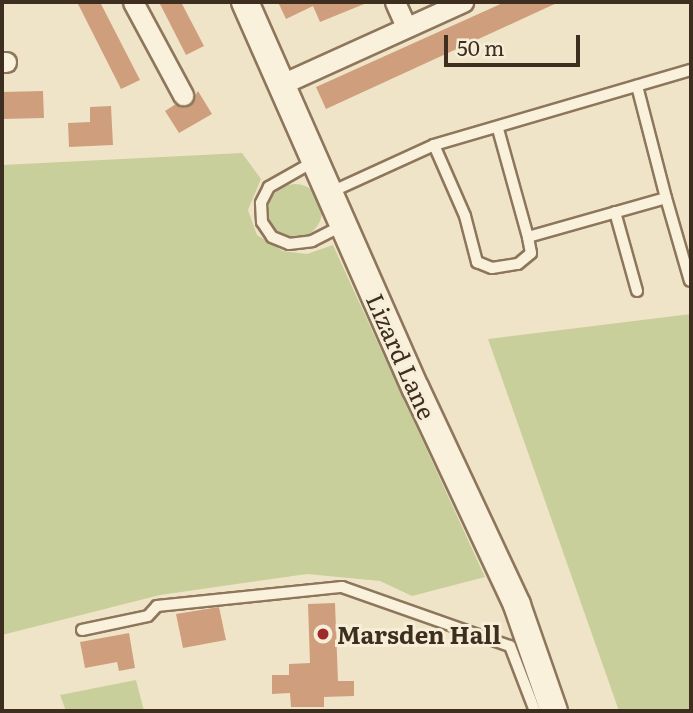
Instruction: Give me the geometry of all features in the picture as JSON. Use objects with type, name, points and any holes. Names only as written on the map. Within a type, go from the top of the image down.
[{"type":"street","points":[[133,2],[183,95]]},
{"type":"street","name":"Lizard Lane","points":[[245,2],[517,605],[554,711]]},
{"type":"street","points":[[395,2],[406,27]]},
{"type":"street","points":[[282,84],[463,2]]},
{"type":"lane","points":[[330,192],[434,145],[691,70]]},
{"type":"lane","points":[[636,86],[690,281]]},
{"type":"lane","points":[[434,145],[465,216],[477,262],[484,268],[518,264],[531,253],[498,128]]},
{"type":"lane","points":[[316,160],[269,187],[261,203],[262,222],[272,237],[289,244],[312,240],[344,225]]},
{"type":"lane","points":[[528,237],[666,198]]},
{"type":"lane","points":[[615,212],[637,291]]},
{"type":"lane","points":[[82,631],[148,616],[157,606],[342,587],[510,646],[535,711]]},
{"type":"green space","points":[[242,153],[261,179],[248,210],[257,235],[283,251],[307,254],[333,245],[485,577],[412,596],[380,581],[307,574],[160,595],[2,635],[2,165]]},
{"type":"green space","points":[[295,184],[314,192],[322,211],[314,230],[295,238],[276,230],[268,211],[276,192]]},
{"type":"green space","points":[[691,314],[691,711],[619,711],[488,339]]},
{"type":"green space","points":[[136,680],[144,711],[66,711],[60,695]]},
{"type":"building","points":[[77,2],[100,2],[140,80],[121,89]]},
{"type":"building","points":[[159,2],[181,2],[204,46],[186,55]]},
{"type":"building","points":[[278,2],[369,2],[320,22],[313,6],[286,19]]},
{"type":"building","points":[[505,2],[559,2],[326,109],[316,87]]},
{"type":"building","points":[[43,91],[44,118],[2,119],[2,92]]},
{"type":"building","points":[[198,91],[212,114],[179,133],[165,111],[176,104],[189,105]]},
{"type":"building","points":[[111,106],[113,145],[69,147],[68,123],[90,122],[90,107]]},
{"type":"building","name":"Marsden Hall","points":[[335,603],[338,681],[354,681],[354,696],[324,697],[324,707],[291,707],[290,693],[272,694],[272,675],[289,675],[289,664],[310,663],[308,604]]},
{"type":"building","points":[[219,607],[226,640],[183,648],[176,614]]},
{"type":"building","points":[[129,633],[135,668],[119,671],[117,662],[85,668],[80,642]]},
{"type":"place","name":"Marsden Hall","points":[[323,634]]}]
